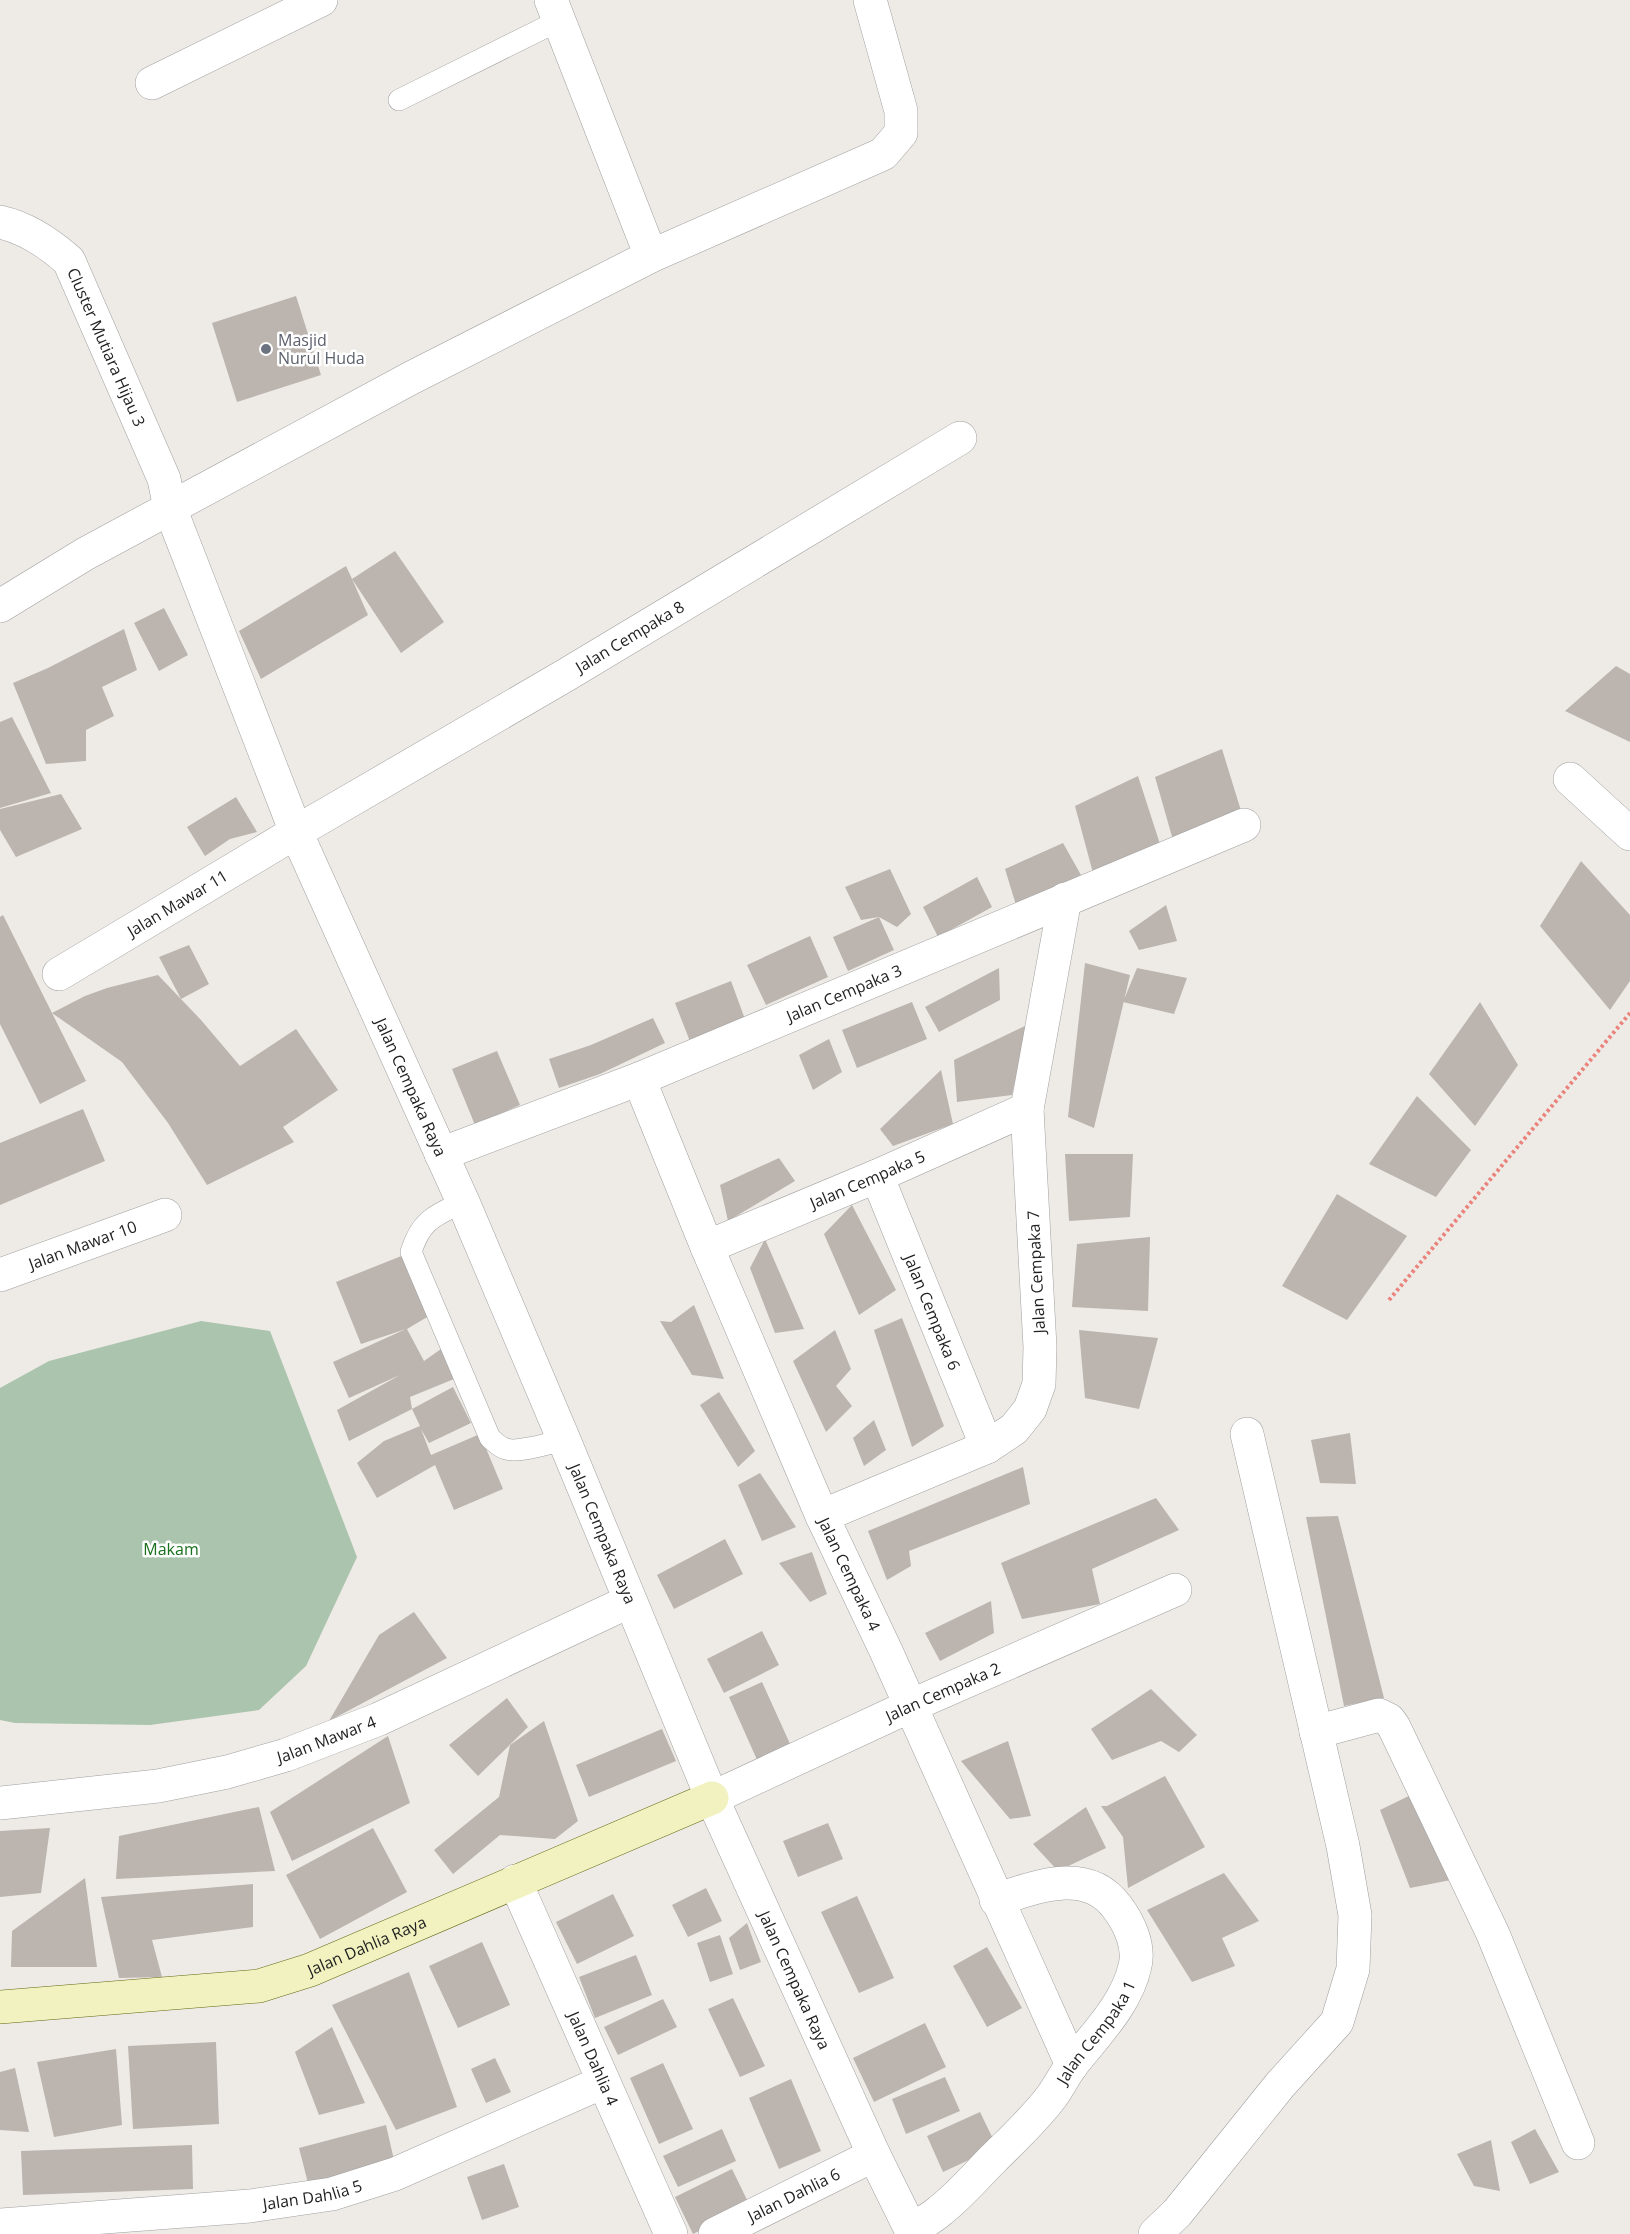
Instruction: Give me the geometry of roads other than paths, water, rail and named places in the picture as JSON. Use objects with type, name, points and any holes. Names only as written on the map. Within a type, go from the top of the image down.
[{"type":"street","points":[[152,83],[321,0]]},
{"type":"street","points":[[0,606],[85,554],[411,378],[651,256],[882,154],[901,133],[901,111],[870,0]]},
{"type":"street","points":[[555,10],[651,256]]},
{"type":"street","name":"Cluster Mutiara Hijau 3","points":[[0,222],[47,242],[69,261],[164,479],[170,508],[296,832]]},
{"type":"street","name":"Jalan Cempaka 8","points":[[296,832],[566,675],[960,438]]},
{"type":"street","points":[[1570,779],[1630,834]]},
{"type":"street","name":"Jalan Cempaka 3","points":[[441,1154],[639,1079],[1244,825]]},
{"type":"street","name":"Jalan Mawar 11","points":[[59,974],[296,832]]},
{"type":"street","name":"Jalan Cempaka Raya","points":[[296,832],[463,1202],[712,1798],[874,2155],[912,2232]]},
{"type":"street","name":"Jalan Cempaka 7","points":[[822,1516],[987,1447],[1014,1430],[1030,1409],[1039,1384],[1040,1347],[1027,1109],[1065,899]]},
{"type":"street","name":"Jalan Cempaka 4","points":[[639,1079],[707,1247],[822,1516],[1072,2065]]},
{"type":"street","name":"Jalan Cempaka 5","points":[[707,1247],[877,1176],[1027,1109]]},
{"type":"street","name":"Jalan Cempaka 6","points":[[877,1176],[987,1447]]},
{"type":"street","name":"Jalan Mawar 10","points":[[0,1275],[165,1215]]},
{"type":"street","points":[[1155,2234],[1177,2213],[1280,2085],[1337,2022],[1353,1969],[1355,1915],[1343,1846],[1247,1434]]},
{"type":"street","name":"Jalan Cempaka 2","points":[[712,1798],[910,1706],[1175,1590]]},
{"type":"street","name":"Jalan Mawar 4","points":[[0,1803],[158,1786],[227,1772],[286,1755],[379,1719],[630,1601]]},
{"type":"street","points":[[1316,1732],[1379,1715],[1389,1720],[1394,1727],[1493,1934],[1578,2143]]},
{"type":"street","name":"Jalan Dahlia Raya","points":[[0,2007],[259,1986],[310,1970],[712,1798]]},
{"type":"street","name":"Jalan Dahlia 4","points":[[515,1881],[671,2234]]},
{"type":"street","name":"Jalan Cempaka 1","points":[[912,2232],[941,2211],[1024,2128],[1051,2096],[1112,2013],[1127,1988],[1136,1965],[1134,1940],[1126,1920],[1100,1889],[1069,1883],[1041,1886],[996,1900]]},
{"type":"street","name":"Jalan Dahlia 5","points":[[0,2225],[250,2205],[332,2194],[395,2174],[603,2082]]},
{"type":"street","name":"Jalan Dahlia 6","points":[[715,2234],[874,2155]]},
{"type":"lane","points":[[399,100],[555,10]]},
{"type":"lane","points":[[463,1202],[431,1217],[421,1228],[411,1252],[436,1313],[490,1438],[497,1445],[508,1450],[564,1440]]},
{"type":"place","name":"Masjid Nurul Huda","points":[[266,349]]},
{"type":"park label","name":"Makam","points":[[171,1549]]}]
